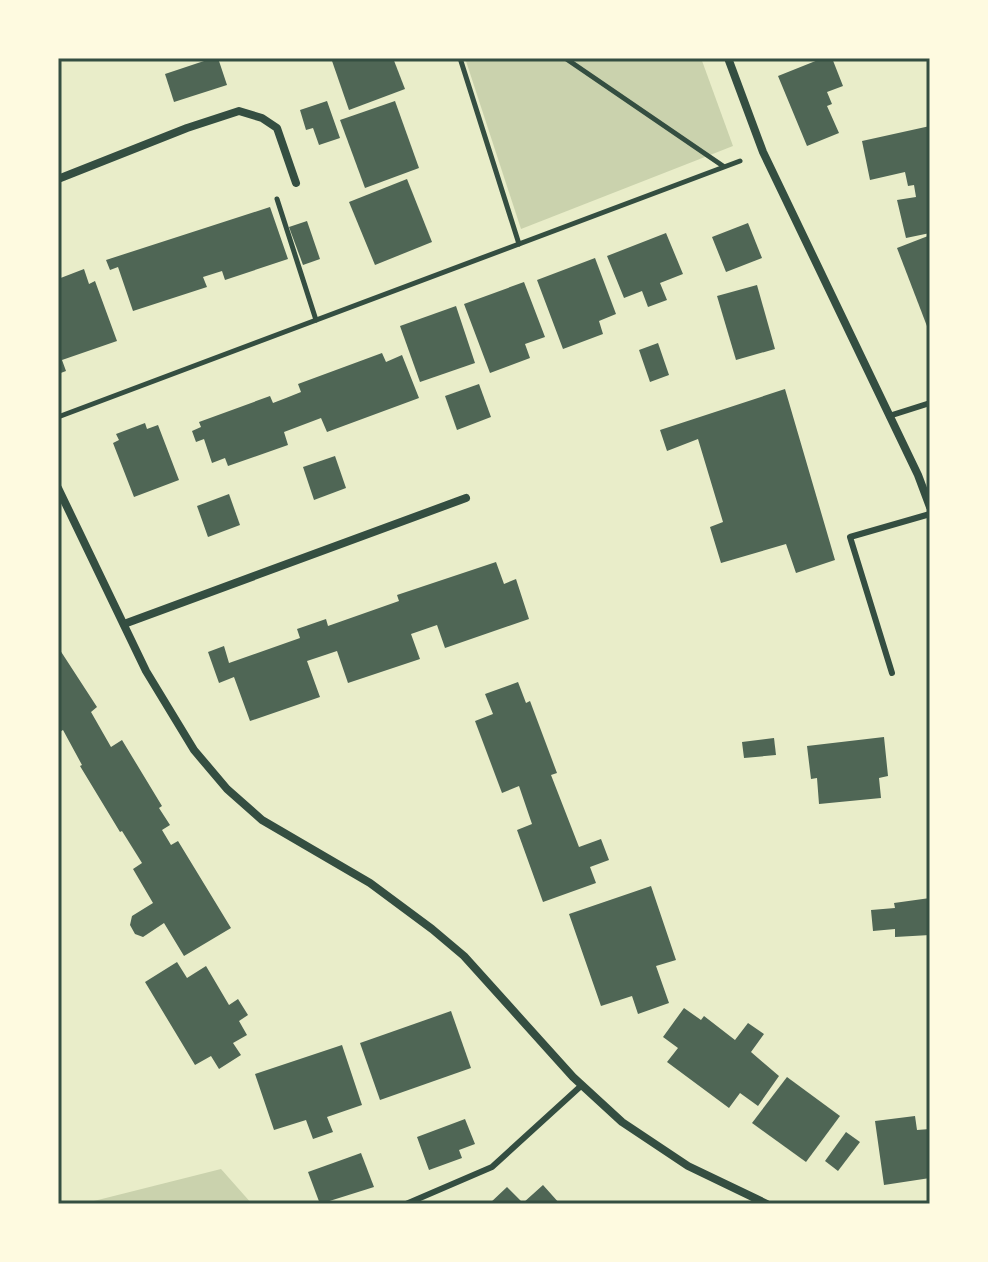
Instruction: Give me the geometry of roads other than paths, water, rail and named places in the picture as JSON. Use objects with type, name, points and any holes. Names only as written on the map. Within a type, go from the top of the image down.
[{"type":"street","points":[[728,58],[763,152],[918,475],[930,507]]},
{"type":"street","points":[[58,179],[239,111],[262,118],[277,128],[296,183]]},
{"type":"street","points":[[58,488],[146,671],[194,750],[227,789],[262,820],[370,883],[432,929],[464,956],[582,1085],[622,1122],[688,1166],[767,1204]]},
{"type":"street","points":[[124,624],[466,498]]},
{"type":"lane","points":[[889,416],[930,403]]},
{"type":"lane","points":[[892,673],[850,537],[930,514]]},
{"type":"lane","points":[[406,1204],[492,1167],[582,1085]]}]
